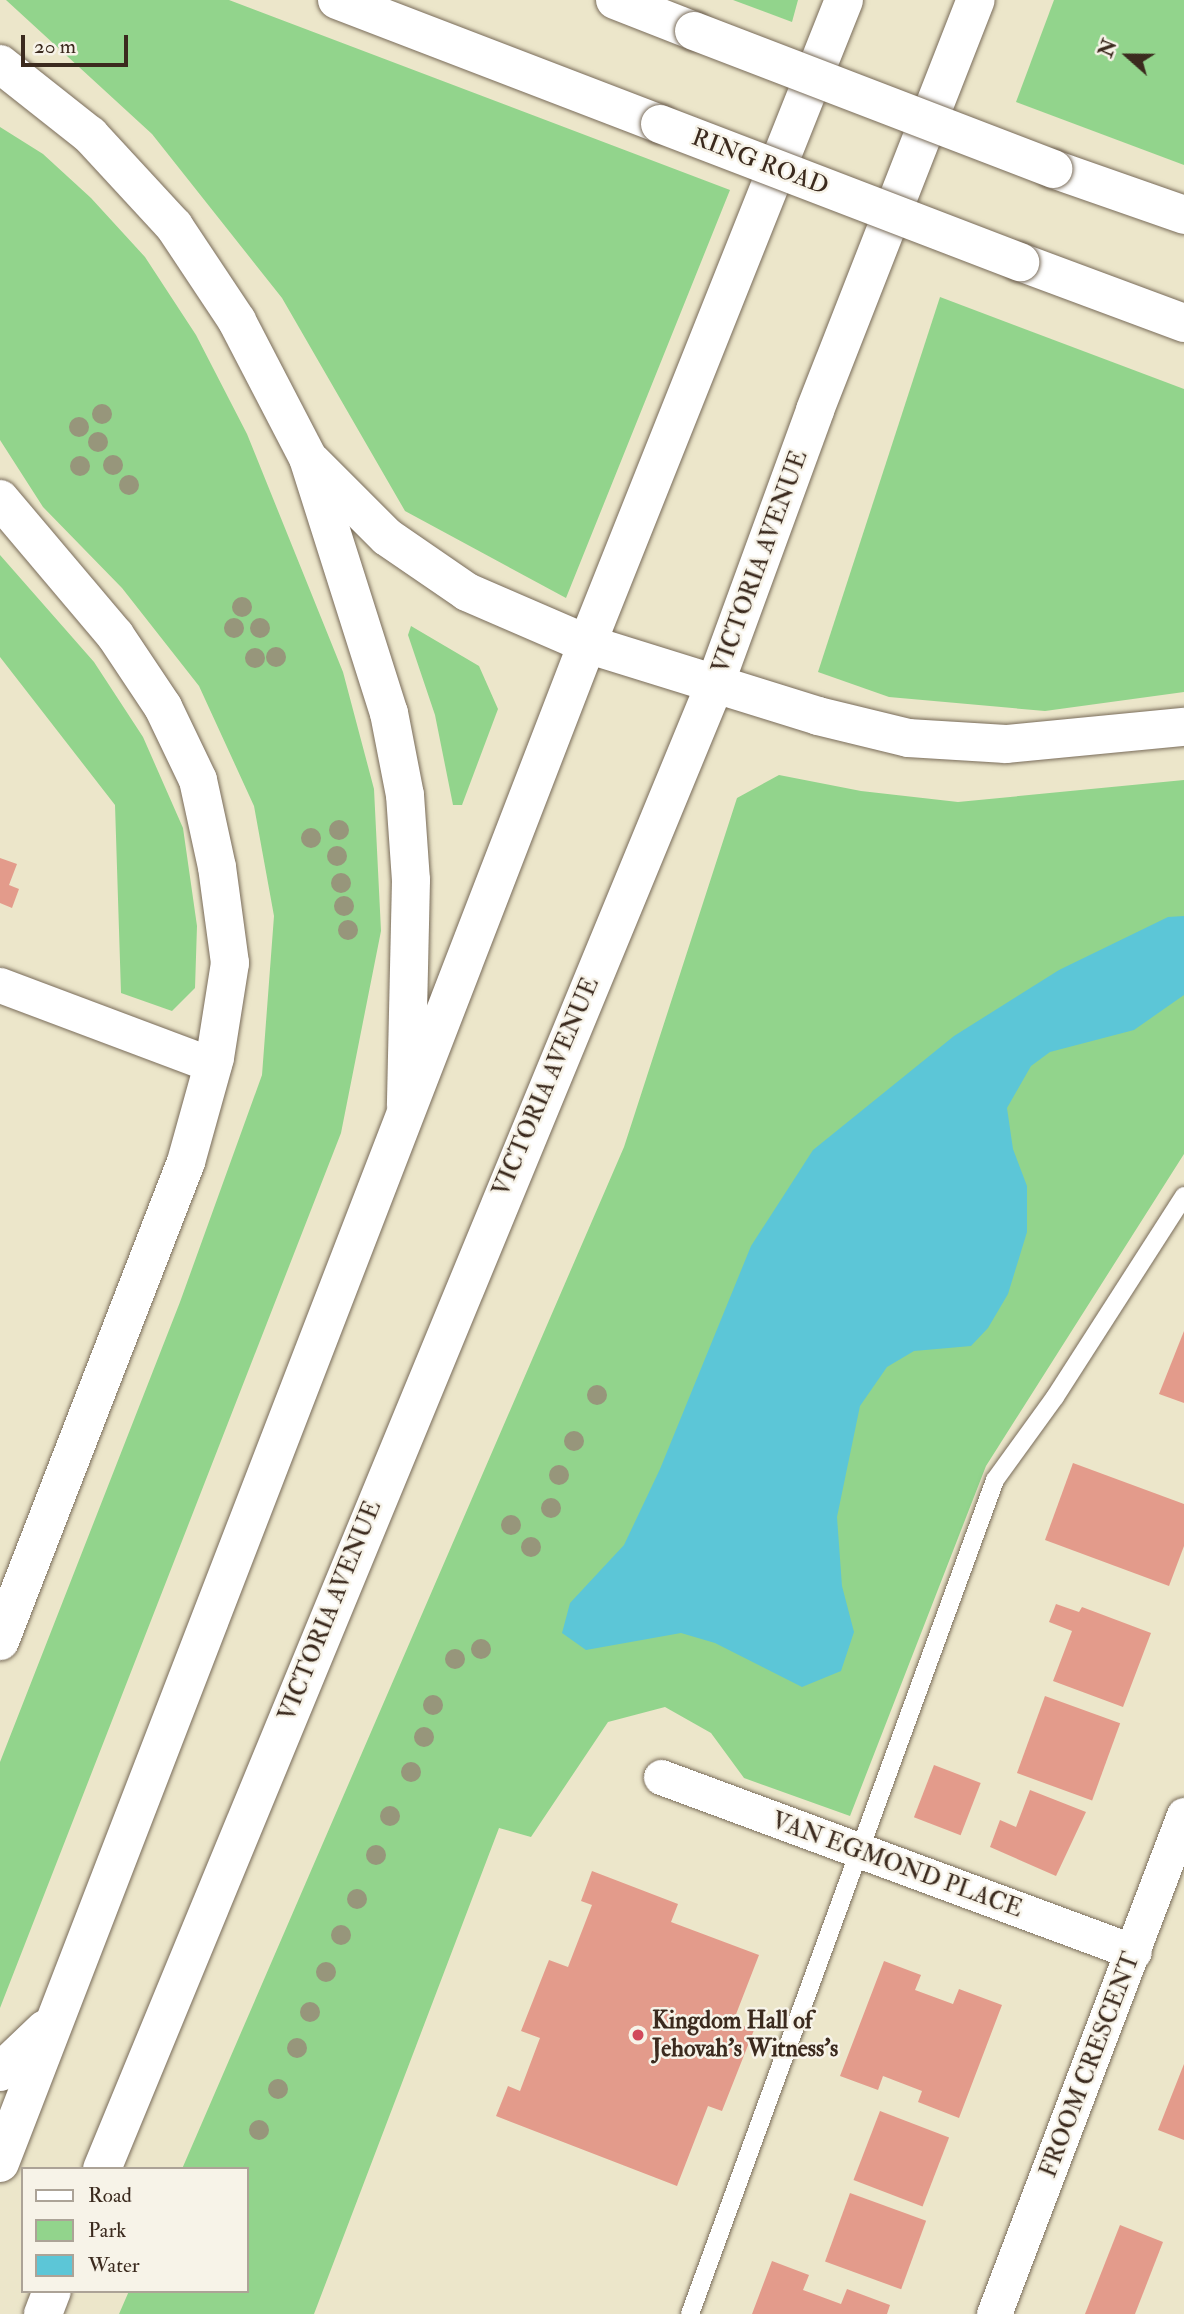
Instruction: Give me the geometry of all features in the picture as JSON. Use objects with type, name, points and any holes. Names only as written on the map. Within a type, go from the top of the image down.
[{"type":"main road","name":"RING ROAD","points":[[337,0],[1184,323]]},
{"type":"main road","points":[[615,0],[1053,169],[1184,215]]},
{"type":"main road","points":[[0,2163],[406,1106],[844,0]]},
{"type":"main road","name":"VICTORIA AVENUE","points":[[103,2167],[715,684],[815,410],[976,0]]},
{"type":"main road","points":[[0,64],[61,112],[133,177],[205,268],[308,458],[389,713],[405,795],[411,880],[406,1106]]},
{"type":"main road","points":[[308,458],[387,537],[424,566],[467,592],[587,644],[818,716],[908,737],[1006,744],[1184,727]]},
{"type":"main road","points":[[0,499],[114,635],[163,707],[198,780],[217,867],[230,963],[213,1065],[186,1162],[0,1641]]},
{"type":"main road","points":[[0,2072],[58,2015]]},
{"type":"main road","points":[[43,2314],[51,2293]]},
{"type":"street","points":[[0,985],[213,1065]]},
{"type":"street","name":"VAN EGMOND PLACE","points":[[661,1777],[1134,1952]]},
{"type":"street","name":"FROOM CRESCENT","points":[[994,2314],[1184,1815]]},
{"type":"lane","points":[[690,2314],[856,1851],[995,1480],[1055,1397],[1184,1196]]},
{"type":"green space","points":[[6,0],[229,0],[730,190],[566,598],[405,511],[282,298],[152,134]]},
{"type":"green space","points":[[733,0],[798,0],[792,22]]},
{"type":"green space","points":[[1054,0],[1184,0],[1184,165],[1016,102]]},
{"type":"green space","points":[[0,127],[43,154],[91,198],[145,257],[196,335],[247,434],[343,672],[374,789],[381,931],[341,1133],[0,2008],[0,1762],[180,1302],[262,1075],[274,916],[254,806],[199,686],[122,588],[43,507],[0,440]]},
{"type":"green space","points":[[940,297],[1184,389],[1184,692],[1045,711],[889,697],[818,672]]},
{"type":"green space","points":[[0,555],[94,662],[143,737],[183,828],[197,926],[195,988],[172,1011],[121,993],[115,805],[0,657]]},
{"type":"green space","points":[[411,626],[479,666],[498,709],[462,805],[453,805],[435,715],[408,635]]},
{"type":"green space","points":[[779,775],[861,791],[958,802],[1184,780],[1184,1154],[986,1466],[850,1816],[744,1778],[711,1733],[665,1707],[608,1722],[531,1837],[499,1828],[314,2314],[119,2314],[128,2293],[248,2293],[248,2167],[183,2167],[624,1147],[737,798]]},
{"type":"water","points":[[1184,916],[1184,995],[1134,1030],[1050,1052],[1031,1066],[1007,1108],[1013,1149],[1027,1186],[1027,1232],[1008,1294],[988,1328],[971,1346],[914,1351],[887,1367],[860,1406],[837,1517],[842,1586],[854,1632],[841,1671],[802,1687],[715,1643],[681,1633],[586,1650],[562,1633],[570,1603],[624,1545],[660,1469],[751,1246],[813,1150],[954,1036],[1059,970],[1168,917]]},
{"type":"building","points":[[0,858],[17,864],[9,885],[19,889],[12,908],[0,903]]},
{"type":"building","points":[[1184,1331],[1184,1403],[1159,1394]]},
{"type":"building","points":[[1073,1463],[1184,1504],[1184,1546],[1169,1586],[1045,1540]]},
{"type":"building","points":[[1056,1604],[1079,1612],[1082,1607],[1151,1633],[1123,1707],[1053,1681],[1072,1631],[1049,1622]]},
{"type":"building","points":[[1045,1696],[1120,1723],[1092,1800],[1017,1773]]},
{"type":"building","points":[[934,1765],[981,1783],[961,1835],[914,1817]]},
{"type":"building","points":[[1030,1790],[1086,1812],[1056,1876],[990,1847],[1000,1820],[1016,1827]]},
{"type":"building","points":[[592,1871],[678,1904],[671,1922],[759,1955],[733,2022],[754,2030],[722,2111],[708,2106],[677,2186],[496,2116],[508,2086],[520,2091],[540,2038],[521,2031],[549,1960],[568,1967],[592,1905],[581,1901]]},
{"type":"building","points":[[884,1961],[921,1975],[915,1990],[953,2004],[959,1989],[1002,2005],[959,2118],[918,2102],[922,2091],[883,2076],[878,2090],[840,2076]]},
{"type":"building","points":[[1184,2064],[1184,2140],[1158,2130]]},
{"type":"building","points":[[880,2111],[949,2138],[923,2207],[853,2180]]},
{"type":"building","points":[[850,2193],[926,2221],[901,2289],[825,2262]]},
{"type":"building","points":[[1120,2225],[1163,2242],[1135,2314],[1085,2314]]},
{"type":"building","points":[[772,2261],[809,2275],[803,2290],[841,2304],[847,2289],[890,2305],[887,2314],[752,2314]]},
{"type":"place","name":"Kingdom Hall of Jehovah’s Witness’s","points":[[638,2035]]}]
